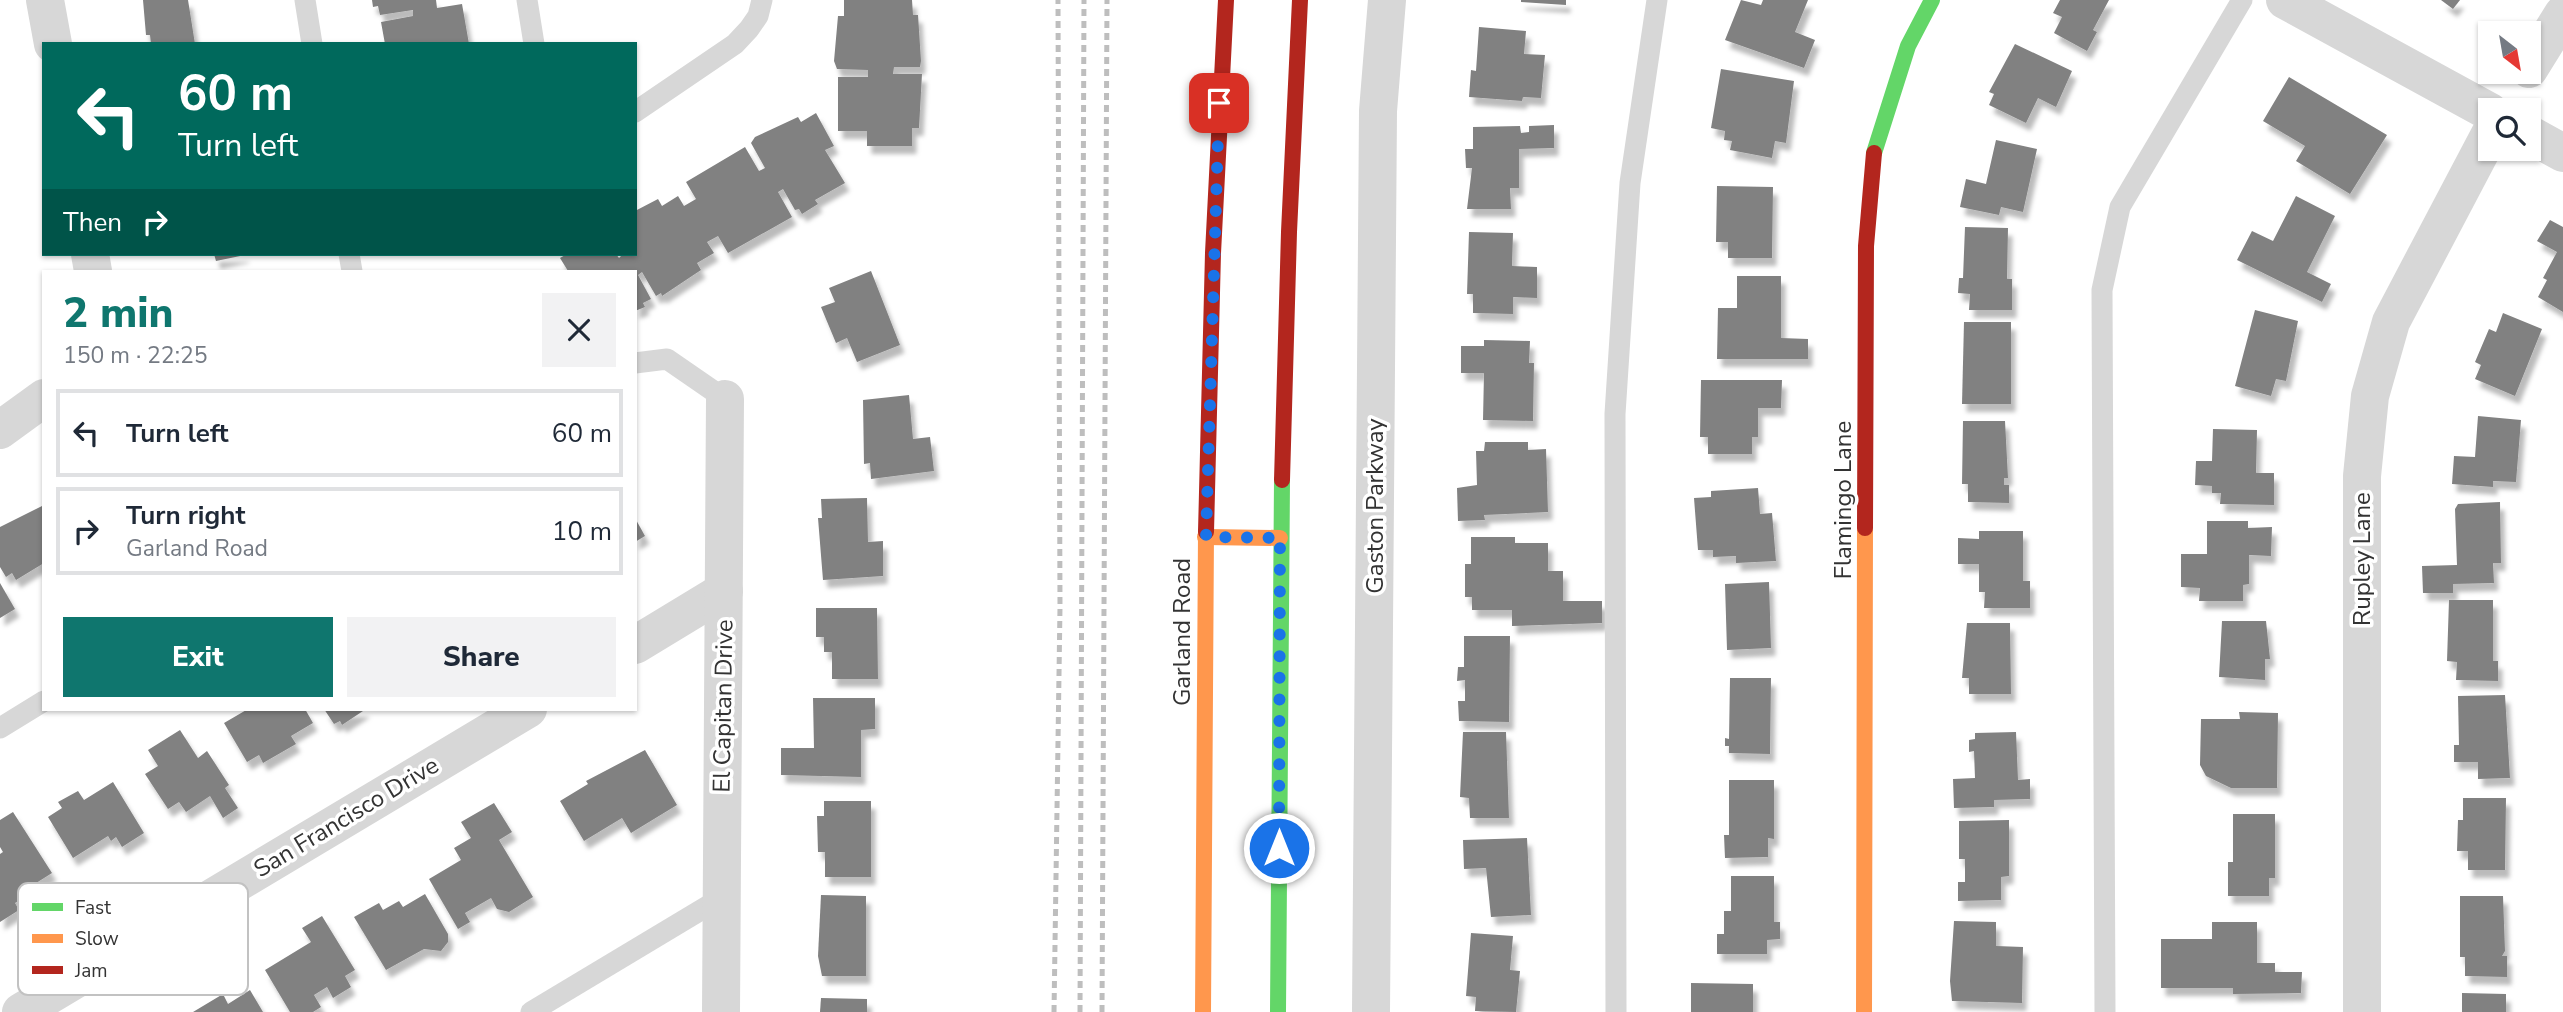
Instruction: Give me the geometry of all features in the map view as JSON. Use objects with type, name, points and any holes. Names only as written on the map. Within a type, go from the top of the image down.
[{"type":"main road","name":"Garland Road","points":[[1203,1012],[1206,537],[1216,142],[1226,0]]},
{"type":"main road","points":[[1278,1012],[1280,538],[1300,0]]},
{"type":"main road","name":"Flamingo Lane","points":[[1864,1012],[1866,246],[1874,149],[1908,46],[1932,0]]},
{"type":"main road","points":[[1206,537],[1280,538]]},
{"type":"street","points":[[45,0],[53,42]]},
{"type":"street","name":"Gaston Parkway","points":[[1371,1012],[1378,111],[1387,0]]},
{"type":"street","points":[[2285,0],[2478,106]]},
{"type":"street","points":[[2541,49],[2563,14]]},
{"type":"street","points":[[2541,141],[2563,153]]},
{"type":"street","name":"Rupley Lane","points":[[2362,1012],[2362,490],[2370,396],[2391,321],[2478,157]]},
{"type":"street","points":[[0,430],[42,399]]},
{"type":"street","name":"El Capitan Drive","points":[[720,1012],[725,400]]},
{"type":"street","points":[[637,644],[724,592]]},
{"type":"street","name":"San Francisco Drive","points":[[237,883],[525,711]]},
{"type":"street","name":"San Francisco Drive","points":[[21,1012],[49,995]]},
{"type":"lane","points":[[305,0],[312,42]]},
{"type":"lane","points":[[527,0],[534,42]]},
{"type":"lane","points":[[637,111],[735,44],[754,23],[762,0]]},
{"type":"lane","points":[[1616,1012],[1615,414],[1630,183],[1657,0]]},
{"type":"lane","points":[[2105,1012],[2102,290],[2120,207],[2242,0]]},
{"type":"lane","points":[[637,363],[667,359],[725,400]]},
{"type":"lane","points":[[0,727],[42,702]]},
{"type":"lane","points":[[531,1012],[721,898]]},
{"type":"building","points":[[143,0],[188,0],[195,42],[151,42],[150,35],[146,35]]},
{"type":"building","points":[[372,0],[436,0],[437,8],[462,4],[469,42],[385,42],[381,22],[413,16],[413,10],[380,15],[378,6],[373,7]]},
{"type":"building","points":[[844,0],[912,0],[913,15],[918,15],[920,67],[894,67],[893,74],[922,74],[919,128],[912,128],[912,146],[867,146],[867,131],[838,131],[838,77],[868,77],[868,70],[837,69],[834,61],[838,16],[844,16]]},
{"type":"building","points":[[1566,0],[1566,5],[1521,2]]},
{"type":"building","points":[[1741,0],[1761,5],[1763,0],[1808,0],[1795,32],[1815,40],[1804,68],[1725,40]]},
{"type":"building","points":[[2060,0],[2109,0],[2093,30],[2097,32],[2087,51],[2054,33],[2062,17],[2053,13]]},
{"type":"building","points":[[2441,0],[2460,0],[2453,9]]},
{"type":"building","points":[[1479,27],[1526,31],[1524,54],[1545,55],[1541,98],[1523,97],[1522,101],[1469,97],[1471,70],[1476,71]]},
{"type":"building","points":[[2015,44],[2072,71],[2056,107],[2038,98],[2026,123],[1989,105],[1994,94],[1989,92]]},
{"type":"building","points":[[1721,69],[1794,81],[1786,143],[1775,141],[1772,158],[1730,150],[1732,141],[1724,140],[1725,131],[1711,128]]},
{"type":"building","points":[[2289,77],[2387,135],[2350,194],[2296,161],[2305,146],[2263,121]]},
{"type":"building","points":[[816,113],[834,146],[825,150],[845,183],[815,200],[818,204],[802,214],[799,209],[795,210],[783,189],[778,192],[792,217],[728,253],[718,236],[707,242],[714,253],[697,263],[701,270],[662,296],[661,293],[656,296],[642,272],[638,275],[651,299],[643,303],[645,307],[637,310],[637,270],[567,270],[560,258],[637,256],[637,210],[658,199],[662,206],[678,196],[684,206],[696,199],[686,182],[745,147],[759,171],[765,168],[751,143],[755,137],[798,117],[801,122]]},
{"type":"building","points":[[1554,125],[1554,148],[1519,149],[1519,188],[1510,188],[1511,209],[1467,209],[1472,168],[1466,168],[1465,149],[1473,149],[1473,127],[1520,126],[1521,133],[1529,132],[1529,126]]},
{"type":"building","points":[[1996,140],[2037,149],[2023,212],[2001,207],[1999,215],[1960,207],[1966,179],[1986,184]]},
{"type":"building","points":[[1717,186],[1773,187],[1772,258],[1728,258],[1728,242],[1716,242]]},
{"type":"building","points":[[2296,196],[2335,216],[2307,272],[2331,284],[2322,302],[2237,260],[2252,231],[2273,241]]},
{"type":"building","points":[[2550,220],[2563,227],[2563,312],[2538,297],[2547,280],[2543,278],[2557,252],[2537,241]]},
{"type":"building","points":[[1965,227],[2008,228],[2007,279],[2012,279],[2012,310],[1969,310],[1970,294],[1958,293],[1959,278],[1963,278]]},
{"type":"building","points":[[1469,232],[1513,233],[1512,266],[1537,267],[1537,298],[1513,297],[1513,314],[1473,313],[1473,294],[1467,294]]},
{"type":"building","points":[[215,256],[240,256],[216,261]]},
{"type":"building","points":[[871,271],[900,345],[857,362],[847,338],[836,343],[821,307],[835,302],[829,288]]},
{"type":"building","points":[[1737,276],[1781,276],[1781,338],[1808,339],[1808,359],[1717,359],[1718,308],[1737,308]]},
{"type":"building","points":[[2255,310],[2298,321],[2286,381],[2276,379],[2271,396],[2235,386]]},
{"type":"building","points":[[2503,313],[2542,329],[2515,396],[2475,379],[2481,365],[2475,362],[2489,329],[2496,332]]},
{"type":"building","points":[[1964,322],[2011,322],[2011,404],[1962,404]]},
{"type":"building","points":[[1484,340],[1530,341],[1529,363],[1534,363],[1533,421],[1483,420],[1484,373],[1461,373],[1461,346],[1484,346]]},
{"type":"building","points":[[1701,380],[1782,380],[1781,408],[1758,408],[1758,437],[1752,437],[1752,454],[1708,454],[1708,437],[1700,437]]},
{"type":"building","points":[[909,395],[913,439],[930,437],[934,471],[871,479],[870,463],[864,464],[863,400]]},
{"type":"building","points":[[2478,416],[2521,420],[2516,482],[2493,481],[2493,487],[2452,484],[2454,456],[2475,457]]},
{"type":"building","points":[[1963,421],[2005,421],[2008,478],[2004,478],[2004,485],[2009,485],[2009,503],[1968,502],[1968,484],[1962,484]]},
{"type":"building","points":[[2213,429],[2257,430],[2256,473],[2274,473],[2274,505],[2220,504],[2221,493],[2212,493],[2212,486],[2195,485],[2196,461],[2212,461]]},
{"type":"building","points":[[1485,442],[1528,442],[1528,450],[1546,449],[1548,512],[1484,515],[1485,520],[1458,521],[1457,488],[1477,485],[1476,451],[1484,451]]},
{"type":"building","points":[[1758,488],[1760,514],[1772,513],[1776,561],[1736,563],[1736,556],[1713,557],[1713,550],[1698,550],[1694,498],[1711,497],[1711,491]]},
{"type":"building","points":[[867,498],[868,542],[883,541],[883,576],[823,580],[818,518],[822,518],[821,499]]},
{"type":"building","points":[[2500,502],[2501,563],[2493,563],[2494,583],[2453,584],[2453,593],[2423,593],[2422,566],[2457,565],[2455,509],[2458,504]]},
{"type":"building","points":[[42,506],[42,564],[16,580],[12,573],[6,577],[0,567],[0,527]]},
{"type":"building","points":[[2207,521],[2248,521],[2248,528],[2272,527],[2271,556],[2249,555],[2249,584],[2243,585],[2243,601],[2199,601],[2200,588],[2181,587],[2181,554],[2207,554]]},
{"type":"building","points":[[637,522],[645,536],[637,541]]},
{"type":"building","points":[[1979,531],[2023,531],[2023,581],[2030,581],[2030,608],[1984,608],[1985,592],[1979,592],[1979,564],[1958,564],[1958,538],[1979,539]]},
{"type":"building","points":[[1471,537],[1515,537],[1515,543],[1548,543],[1548,571],[1563,571],[1563,601],[1602,601],[1602,623],[1512,626],[1512,610],[1472,610],[1472,597],[1465,597],[1465,564],[1471,564]]},
{"type":"building","points":[[1769,582],[1771,648],[1727,650],[1725,584]]},
{"type":"building","points":[[0,583],[15,609],[0,618]]},
{"type":"building","points":[[2449,600],[2493,600],[2493,661],[2498,661],[2498,681],[2456,680],[2457,662],[2447,661]]},
{"type":"building","points":[[816,608],[877,608],[878,679],[832,679],[832,652],[824,652],[824,637],[816,637]]},
{"type":"building","points":[[2222,621],[2266,621],[2270,659],[2265,659],[2265,680],[2219,677]]},
{"type":"building","points":[[1967,623],[2010,623],[2011,694],[1969,694],[1969,678],[1962,678]]},
{"type":"building","points":[[1464,636],[1510,636],[1509,722],[1459,721],[1458,701],[1465,701],[1465,680],[1457,681],[1458,667],[1464,667]]},
{"type":"building","points":[[1730,678],[1771,678],[1770,754],[1729,753],[1729,746],[1725,746],[1725,738],[1729,739]]},
{"type":"building","points":[[2505,695],[2510,778],[2478,779],[2478,762],[2454,762],[2454,745],[2459,745],[2458,696]]},
{"type":"building","points":[[813,698],[875,698],[875,729],[861,730],[861,777],[781,775],[781,748],[814,748]]},
{"type":"building","points":[[245,711],[306,711],[313,723],[291,736],[296,744],[263,763],[259,755],[247,762],[224,723]]},
{"type":"building","points":[[325,711],[363,711],[342,725],[340,721],[334,724]]},
{"type":"building","points":[[2239,712],[2278,713],[2277,788],[2231,788],[2206,776],[2200,765],[2201,719],[2240,719]]},
{"type":"building","points":[[180,730],[198,758],[207,751],[229,785],[225,788],[238,808],[223,818],[210,796],[186,812],[179,802],[168,809],[145,774],[158,766],[148,750]]},
{"type":"building","points":[[1463,732],[1506,732],[1509,818],[1470,818],[1469,798],[1460,797]]},
{"type":"building","points":[[2016,732],[2018,780],[2030,779],[2030,799],[1994,800],[1994,807],[1954,808],[1953,779],[1975,778],[1974,751],[1969,752],[1969,740],[1975,739],[1975,733]]},
{"type":"building","points":[[645,750],[677,805],[631,833],[622,818],[584,841],[560,801],[588,784],[586,781]]},
{"type":"building","points":[[1729,780],[1774,780],[1774,839],[1768,838],[1768,857],[1725,858],[1724,835],[1729,835]]},
{"type":"building","points":[[113,782],[144,833],[122,847],[116,837],[111,841],[108,836],[73,858],[48,817],[62,808],[58,802],[78,791],[84,800]]},
{"type":"building","points":[[2463,798],[2506,798],[2505,870],[2468,870],[2468,851],[2457,851],[2458,820],[2463,820]]},
{"type":"building","points":[[824,801],[871,801],[871,877],[825,877],[825,852],[818,852],[817,816],[824,816]]},
{"type":"building","points":[[494,803],[512,832],[499,840],[533,897],[509,912],[497,909],[491,898],[465,913],[470,922],[458,929],[429,879],[461,860],[454,848],[471,838],[461,822]]},
{"type":"building","points":[[13,812],[52,873],[36,883],[18,883],[18,901],[15,903],[18,911],[0,922],[0,854],[3,852],[0,847],[0,820]]},
{"type":"building","points":[[2233,814],[2275,814],[2275,878],[2269,878],[2269,896],[2228,896],[2228,862],[2233,862]]},
{"type":"building","points":[[2009,820],[2009,876],[2001,877],[2001,900],[1958,901],[1958,882],[1965,882],[1965,859],[1959,859],[1959,821]]},
{"type":"building","points":[[1527,838],[1531,915],[1491,917],[1486,868],[1464,869],[1463,840]]},
{"type":"building","points":[[1731,876],[1774,876],[1774,922],[1780,922],[1780,939],[1767,940],[1767,954],[1717,954],[1717,934],[1724,934],[1724,911],[1731,911]]},
{"type":"building","points":[[425,894],[448,934],[448,942],[441,951],[424,949],[386,970],[354,917],[379,903],[383,910],[399,901],[403,907]]},
{"type":"building","points":[[821,895],[866,896],[866,976],[822,976],[818,956]]},
{"type":"building","points":[[2460,896],[2503,896],[2505,951],[2502,956],[2507,956],[2507,977],[2465,976],[2465,957],[2460,957]]},
{"type":"building","points":[[322,916],[355,970],[345,976],[351,987],[333,998],[327,987],[314,995],[321,1007],[313,1012],[290,1012],[265,970],[311,942],[302,928]]},
{"type":"building","points":[[1954,921],[1996,922],[1996,946],[2023,947],[2022,1003],[1952,1001],[1950,981]]},
{"type":"building","points":[[2212,922],[2257,922],[2257,963],[2275,963],[2275,972],[2302,972],[2301,993],[2233,994],[2233,988],[2161,988],[2161,939],[2212,939]]},
{"type":"building","points":[[1471,933],[1513,936],[1510,970],[1520,971],[1516,1012],[1475,1011],[1476,997],[1466,996]]},
{"type":"building","points":[[1691,983],[1753,984],[1753,1012],[1691,1012]]},
{"type":"building","points":[[250,990],[263,1012],[193,1012],[221,995],[228,1004],[242,995],[248,995]]},
{"type":"building","points":[[2462,993],[2506,994],[2506,1012],[2462,1012]]},
{"type":"building","points":[[821,998],[867,999],[867,1012],[820,1012]]},
{"type":"railway","points":[[1054,1012],[1060,607],[1058,0]]},
{"type":"railway","points":[[1080,1012],[1084,0]]},
{"type":"railway","points":[[1102,1012],[1107,0]]},
{"type":"traffic: fast","points":[[1874,153],[1908,46],[1932,0]]},
{"type":"traffic: fast","points":[[1278,1012],[1282,480]]},
{"type":"traffic: slow","points":[[1864,1012],[1865,528]]},
{"type":"traffic: slow","points":[[1203,1012],[1206,532]]},
{"type":"traffic: slow","points":[[1205,537],[1280,538]]},
{"type":"traffic: jam","points":[[1206,532],[1213,253],[1226,0]]},
{"type":"traffic: jam","points":[[1282,480],[1289,232],[1300,0]]},
{"type":"traffic: jam","points":[[1865,528],[1866,246],[1874,153]]},
{"type":"route","points":[[1219,103],[1209,358],[1206,537],[1280,538],[1279,848]]}]
